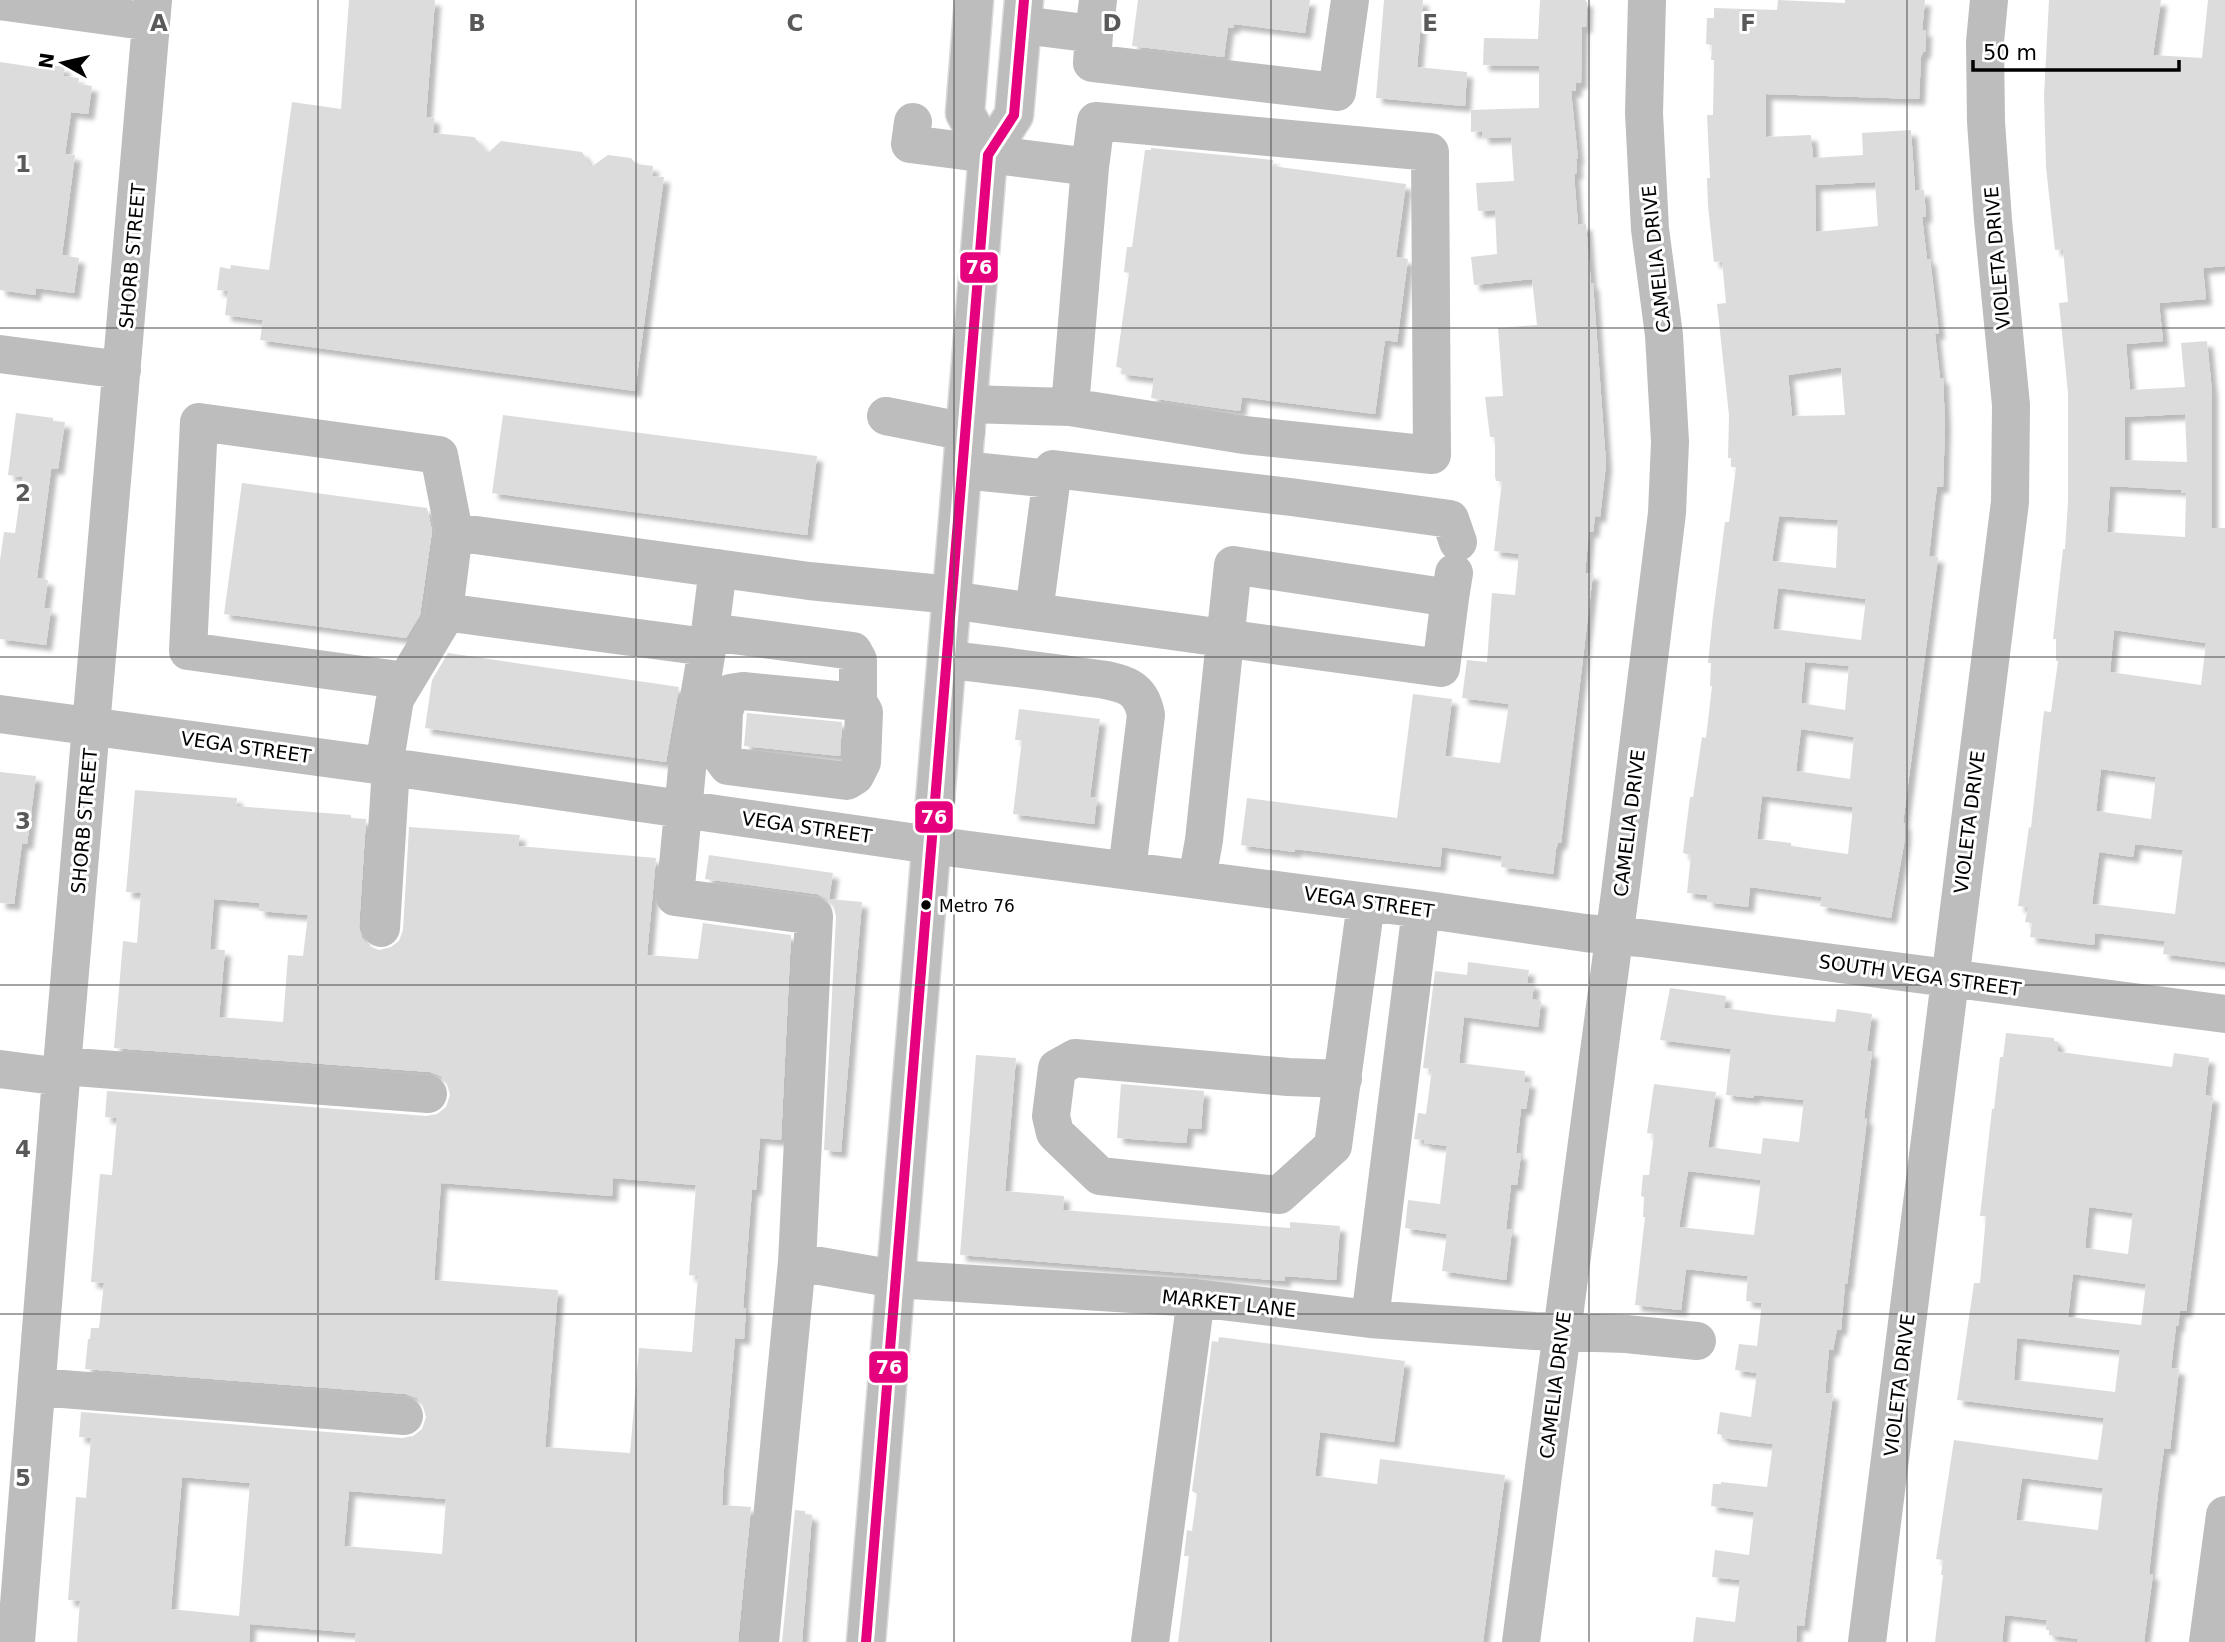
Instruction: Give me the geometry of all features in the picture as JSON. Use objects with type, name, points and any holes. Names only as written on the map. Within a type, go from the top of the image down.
[{"type":"street","points":[[974,0],[965,113],[988,155]]},
{"type":"street","points":[[866,1642],[988,155],[1014,115],[1023,13],[1096,17],[1092,63],[1337,92],[1350,0]]},
{"type":"street","name":"CAMELIA DRIVE","points":[[1521,1642],[1615,935],[1667,513],[1670,442],[1664,335],[1649,216],[1644,113],[1647,0]]},
{"type":"street","name":"VIOLETA DRIVE","points":[[1867,1642],[2010,502],[2011,405],[1986,122],[1989,0]]},
{"type":"street","points":[[0,1],[152,11]]},
{"type":"street","name":"SHORB STREET","points":[[16,1642],[16,1428],[37,1387],[152,11]]},
{"type":"street","points":[[886,415],[967,418],[1070,407],[1244,435],[1433,455],[1430,152],[1096,121],[1070,407]]},
{"type":"street","points":[[913,122],[910,145],[1090,167]]},
{"type":"street","points":[[0,354],[122,370]]},
{"type":"street","points":[[381,928],[388,767],[395,699],[406,681],[443,619],[454,532],[439,455],[199,422],[188,651],[406,681]]},
{"type":"street","points":[[454,532],[809,581],[952,597],[1034,612],[1441,668],[1458,542],[1450,519],[1053,468],[1034,612]]},
{"type":"street","points":[[963,470],[1051,480]]},
{"type":"street","points":[[1197,879],[1204,840],[1233,565],[1452,589]]},
{"type":"street","points":[[718,568],[687,769],[675,897],[814,916],[797,1262],[760,1642]]},
{"type":"street","points":[[444,612],[853,651],[858,660],[858,702]]},
{"type":"street","points":[[947,660],[1012,666],[1103,680],[1120,684],[1135,692],[1143,702],[1146,715],[1127,870]]},
{"type":"street","name":"VEGA STREET","points":[[0,714],[931,845],[1615,935]]},
{"type":"street","points":[[1343,1079],[1288,1077],[1075,1058],[1057,1068],[1051,1116],[1055,1133],[1100,1177],[1279,1195],[1333,1146],[1343,1079],[1366,902]]},
{"type":"street","points":[[1370,1319],[1421,909]]},
{"type":"street","name":"SOUTH VEGA STREET","points":[[1615,935],[2225,1014]]},
{"type":"street","points":[[0,1069],[428,1094]]},
{"type":"street","name":"MARKET LANE","points":[[797,1262],[895,1279],[1196,1298],[1370,1319],[1626,1334],[1696,1341]]},
{"type":"street","points":[[1150,1642],[1196,1298]]},
{"type":"street","points":[[37,1387],[404,1416]]},
{"type":"street","points":[[2208,1642],[2225,1516]]},
{"type":"building","points":[[349,0],[435,0],[426,117],[434,118],[433,133],[474,137],[488,153],[501,141],[582,152],[591,167],[608,155],[631,158],[636,164],[653,166],[652,176],[664,177],[635,391],[260,340],[263,320],[225,315],[228,291],[217,290],[220,267],[230,269],[231,265],[269,270],[292,102],[341,109]]},
{"type":"building","points":[[1138,0],[1310,0],[1305,33],[1234,24],[1233,28],[1228,27],[1224,57],[1132,46]]},
{"type":"building","points":[[1384,0],[1423,0],[1417,67],[1467,72],[1465,106],[1376,98]]},
{"type":"building","points":[[1540,0],[1587,2],[1586,27],[1582,27],[1581,83],[1576,83],[1576,91],[1571,91],[1578,159],[1577,173],[1574,174],[1578,225],[1586,224],[1591,284],[1593,283],[1606,464],[1600,517],[1595,516],[1593,532],[1589,531],[1585,573],[1593,574],[1561,843],[1558,843],[1556,849],[1553,874],[1501,867],[1502,856],[1442,847],[1440,867],[1241,845],[1247,798],[1397,818],[1413,694],[1452,699],[1445,756],[1500,763],[1509,704],[1462,698],[1467,660],[1487,662],[1492,593],[1515,595],[1519,554],[1494,551],[1502,481],[1496,481],[1495,437],[1490,437],[1485,397],[1503,396],[1498,328],[1537,325],[1532,279],[1474,285],[1471,257],[1497,254],[1495,210],[1478,211],[1476,183],[1514,181],[1511,137],[1483,138],[1482,131],[1471,132],[1471,110],[1539,108],[1539,66],[1483,65],[1484,38],[1538,39]]},
{"type":"building","points":[[1778,0],[1845,3],[1845,0],[1925,0],[1922,31],[1926,30],[1925,52],[1921,57],[1919,99],[1766,94],[1766,137],[1811,135],[1813,158],[1863,155],[1862,133],[1911,130],[1915,191],[1924,190],[1926,217],[1922,217],[1939,333],[1935,334],[1940,378],[1943,378],[1943,487],[1937,487],[1935,502],[1929,556],[1938,557],[1903,823],[1905,838],[1891,918],[1820,906],[1822,897],[1750,887],[1748,907],[1707,902],[1708,895],[1687,893],[1691,855],[1683,853],[1690,797],[1693,797],[1702,737],[1706,738],[1712,686],[1711,663],[1708,663],[1713,615],[1725,522],[1729,522],[1736,467],[1731,467],[1731,458],[1728,458],[1729,415],[1717,304],[1726,303],[1722,261],[1714,262],[1708,206],[1707,178],[1710,178],[1707,115],[1713,115],[1714,60],[1711,60],[1712,45],[1706,44],[1707,18],[1714,18],[1714,8],[1777,10]],"holes":[[[1875,182],[1878,226],[1816,232],[1815,185]],[[1841,367],[1845,415],[1792,416],[1788,375]],[[1779,516],[1838,520],[1836,568],[1772,561]],[[1778,588],[1866,599],[1861,640],[1773,629]],[[1805,662],[1849,666],[1845,710],[1801,703]],[[1801,729],[1854,737],[1850,779],[1796,771]],[[1762,796],[1853,807],[1848,854],[1791,846],[1791,843],[1757,839]]]},
{"type":"building","points":[[2049,0],[2161,0],[2153,55],[2202,58],[2208,0],[2225,0],[2225,266],[2203,268],[2206,299],[2159,303],[2163,341],[2126,344],[2130,390],[2185,387],[2181,343],[2207,341],[2212,392],[2212,528],[2225,528],[2225,962],[2163,954],[2165,941],[2095,933],[2094,945],[2030,937],[2032,923],[2025,922],[2028,907],[2018,906],[2029,827],[2031,828],[2044,711],[2051,712],[2058,661],[2056,639],[2053,639],[2065,549],[2068,502],[2068,393],[2059,303],[2068,302],[2063,249],[2055,250],[2046,167],[2044,96]],"holes":[[[2185,414],[2187,462],[2125,460],[2125,417]],[[2110,486],[2181,490],[2181,493],[2186,493],[2185,537],[2107,532]],[[2114,630],[2206,643],[2201,685],[2110,672]],[[2101,769],[2156,777],[2151,819],[2096,811]],[[2135,844],[2183,850],[2175,914],[2092,904],[2099,852],[2133,857]]]},
{"type":"building","points":[[0,62],[40,68],[40,64],[65,67],[63,76],[79,78],[78,84],[92,86],[88,114],[71,112],[65,154],[75,155],[62,255],[79,258],[74,293],[36,288],[35,295],[0,290]]},
{"type":"building","points":[[1151,148],[1273,160],[1272,166],[1406,184],[1396,257],[1408,259],[1397,342],[1385,340],[1375,414],[1242,397],[1240,411],[1151,398],[1154,378],[1121,374],[1122,368],[1116,367],[1129,273],[1124,272],[1125,262],[1127,247],[1132,247],[1145,150]]},
{"type":"building","points":[[16,413],[65,422],[58,469],[51,470],[37,578],[48,580],[44,608],[51,609],[46,645],[0,639],[0,560],[4,532],[15,533],[23,477],[8,475]]},
{"type":"building","points":[[503,415],[817,456],[807,535],[492,493]]},
{"type":"building","points":[[242,483],[427,508],[432,531],[420,615],[406,638],[224,614]]},
{"type":"building","points":[[448,653],[679,687],[666,762],[425,728],[432,680]]},
{"type":"building","points":[[1019,709],[1100,719],[1090,797],[1097,798],[1094,824],[1013,814],[1022,740],[1015,740]]},
{"type":"building","points":[[747,713],[842,722],[840,756],[744,746]]},
{"type":"building","points":[[0,772],[36,776],[27,844],[22,843],[14,904],[0,903]]},
{"type":"building","points":[[135,790],[237,798],[236,806],[351,815],[351,818],[366,819],[359,927],[368,946],[379,950],[391,947],[399,941],[403,930],[409,827],[520,835],[518,846],[656,858],[647,955],[698,959],[703,923],[791,935],[781,1140],[760,1138],[756,1190],[752,1189],[743,1308],[746,1308],[744,1339],[735,1338],[724,1468],[722,1505],[751,1507],[738,1642],[355,1642],[356,1633],[250,1624],[249,1642],[77,1642],[80,1601],[68,1600],[76,1497],[86,1498],[91,1438],[79,1437],[81,1412],[402,1438],[413,1436],[422,1429],[426,1417],[417,1398],[406,1394],[85,1369],[91,1328],[99,1328],[104,1283],[91,1282],[100,1174],[112,1175],[117,1118],[105,1117],[107,1091],[426,1116],[437,1114],[446,1107],[450,1095],[441,1076],[430,1072],[114,1048],[123,941],[137,943],[141,893],[126,892]],"holes":[[[214,899],[259,903],[259,911],[308,915],[303,956],[288,955],[283,1022],[219,1017],[225,950],[210,949]],[[613,1178],[696,1185],[689,1275],[698,1276],[692,1352],[639,1348],[630,1453],[545,1447],[558,1290],[434,1280],[441,1183],[612,1196]],[[182,1477],[250,1483],[239,1616],[171,1609]],[[349,1491],[446,1499],[442,1554],[344,1546]]]},
{"type":"building","points":[[709,855],[833,873],[829,899],[862,902],[841,1152],[824,1150],[836,917],[834,907],[827,899],[817,894],[705,879]]},
{"type":"building","points":[[1468,962],[1529,970],[1527,983],[1534,984],[1532,999],[1541,1001],[1538,1027],[1464,1017],[1459,1063],[1525,1071],[1524,1082],[1530,1082],[1526,1109],[1521,1109],[1516,1153],[1521,1154],[1517,1185],[1511,1185],[1506,1229],[1512,1230],[1506,1280],[1442,1271],[1447,1234],[1405,1228],[1408,1200],[1440,1204],[1447,1146],[1414,1139],[1418,1113],[1426,1114],[1432,1069],[1423,1068],[1435,971],[1467,975]]},
{"type":"building","points":[[1670,988],[1726,996],[1724,1008],[1774,1015],[1835,1022],[1837,1009],[1872,1014],[1867,1051],[1872,1052],[1864,1118],[1867,1119],[1841,1330],[1837,1329],[1833,1350],[1829,1350],[1825,1393],[1833,1394],[1804,1626],[1797,1625],[1796,1642],[1693,1642],[1696,1617],[1735,1622],[1740,1580],[1712,1577],[1715,1550],[1749,1555],[1754,1512],[1711,1506],[1713,1484],[1721,1482],[1767,1487],[1773,1444],[1722,1438],[1722,1435],[1717,1434],[1720,1412],[1751,1417],[1757,1373],[1735,1370],[1739,1344],[1757,1346],[1762,1303],[1746,1301],[1748,1276],[1686,1269],[1681,1310],[1635,1305],[1645,1217],[1644,1197],[1641,1196],[1643,1175],[1649,1175],[1654,1134],[1647,1133],[1654,1084],[1716,1092],[1708,1147],[1761,1154],[1763,1138],[1799,1142],[1804,1100],[1726,1095],[1731,1049],[1660,1040]],"holes":[[[1688,1171],[1761,1180],[1754,1235],[1679,1227]]]},
{"type":"building","points":[[2006,1033],[2054,1038],[2054,1041],[2058,1042],[2057,1051],[2060,1052],[2172,1067],[2174,1053],[2209,1058],[2205,1095],[2213,1097],[2186,1311],[2180,1311],[2176,1326],[2171,1368],[2179,1369],[2170,1449],[2164,1448],[2158,1493],[2149,1574],[2153,1574],[2144,1642],[2077,1642],[2078,1639],[2049,1635],[2049,1630],[2046,1630],[2047,1620],[2005,1615],[2002,1642],[1935,1642],[1943,1575],[1943,1560],[1936,1559],[1954,1440],[2098,1460],[2104,1418],[1957,1400],[1974,1283],[1980,1283],[1986,1216],[1980,1216],[1992,1109],[2000,1057],[2003,1057]],"holes":[[[2089,1207],[2133,1213],[2128,1254],[2085,1248]],[[2073,1274],[2146,1284],[2141,1325],[2068,1317]],[[2017,1338],[2120,1350],[2115,1392],[2014,1380]],[[2022,1478],[2103,1488],[2098,1530],[2016,1520]]]},
{"type":"building","points":[[976,1055],[1016,1058],[1005,1191],[1064,1196],[1063,1210],[1290,1228],[1290,1222],[1340,1226],[1336,1280],[1285,1276],[1285,1281],[960,1255]]},
{"type":"building","points":[[1121,1084],[1204,1091],[1201,1129],[1188,1128],[1186,1143],[1117,1138]]},
{"type":"building","points":[[1219,1337],[1405,1361],[1394,1442],[1320,1432],[1315,1476],[1377,1484],[1380,1459],[1505,1475],[1483,1642],[1178,1642],[1189,1556],[1184,1556],[1187,1530],[1192,1531],[1197,1494],[1192,1491],[1212,1341],[1218,1342]]},
{"type":"building","points":[[795,1510],[812,1515],[802,1642],[782,1642]]},
{"type":"transit line","name":"76","points":[[866,1642],[988,155],[1014,115],[1024,0]]},
{"type":"place","name":"Metro 76","points":[[926,905]]}]
